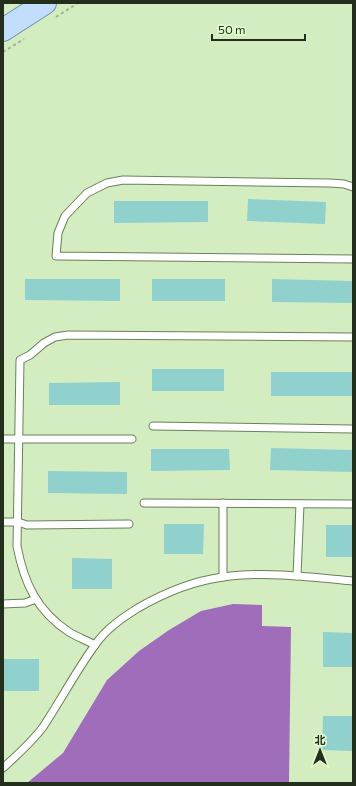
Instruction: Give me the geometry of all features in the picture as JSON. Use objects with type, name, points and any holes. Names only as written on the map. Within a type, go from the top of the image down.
[{"type":"main road","points":[[3,13],[18,3]]},
{"type":"main road","points":[[3,30],[45,3]]},
{"type":"lane","points":[[353,187],[344,184],[330,183],[139,180],[123,180],[107,183],[87,193],[65,216],[58,233],[56,256],[353,259]]},
{"type":"lane","points":[[95,644],[69,632],[41,606],[27,583],[21,565],[17,546],[20,360],[30,355],[44,343],[55,337],[68,335],[353,337]]},
{"type":"lane","points":[[153,426],[353,428]]},
{"type":"lane","points":[[3,439],[132,439]]},
{"type":"lane","points":[[144,503],[353,504]]},
{"type":"lane","points":[[223,503],[223,577]]},
{"type":"lane","points":[[297,576],[300,504]]},
{"type":"lane","points":[[3,522],[18,522],[27,525],[129,524]]},
{"type":"lane","points":[[3,768],[15,758],[42,728],[95,644],[106,631],[130,613],[155,598],[188,585],[223,577],[257,575],[297,576],[353,581]]},
{"type":"lane","points":[[3,604],[26,603],[36,598]]},
{"type":"shaded area","points":[[233,604],[262,605],[262,626],[291,627],[289,783],[27,783],[63,753],[107,680],[139,651],[169,630],[201,611]]},
{"type":"building","points":[[248,199],[326,202],[325,224],[247,221]]},
{"type":"building","points":[[114,201],[208,201],[208,222],[114,223]]},
{"type":"building","points":[[25,279],[120,279],[120,301],[25,300]]},
{"type":"building","points":[[152,279],[225,279],[225,301],[152,301]]},
{"type":"building","points":[[272,279],[353,281],[353,303],[272,302]]},
{"type":"building","points":[[152,369],[224,369],[224,391],[152,391]]},
{"type":"building","points":[[271,372],[353,372],[353,396],[271,396]]},
{"type":"building","points":[[120,382],[120,405],[49,405],[49,383]]},
{"type":"building","points":[[271,448],[353,450],[353,472],[270,470]]},
{"type":"building","points":[[151,449],[229,449],[230,470],[151,471]]},
{"type":"building","points":[[48,471],[127,472],[127,494],[48,493]]},
{"type":"building","points":[[164,524],[204,524],[203,554],[164,554]]},
{"type":"building","points":[[326,525],[353,525],[353,557],[326,557]]},
{"type":"building","points":[[72,558],[112,559],[112,589],[72,589]]},
{"type":"building","points":[[323,632],[353,633],[353,667],[323,667]]},
{"type":"building","points":[[3,659],[39,659],[39,691],[3,691]]},
{"type":"building","points":[[323,716],[353,716],[353,751],[322,750]]}]
